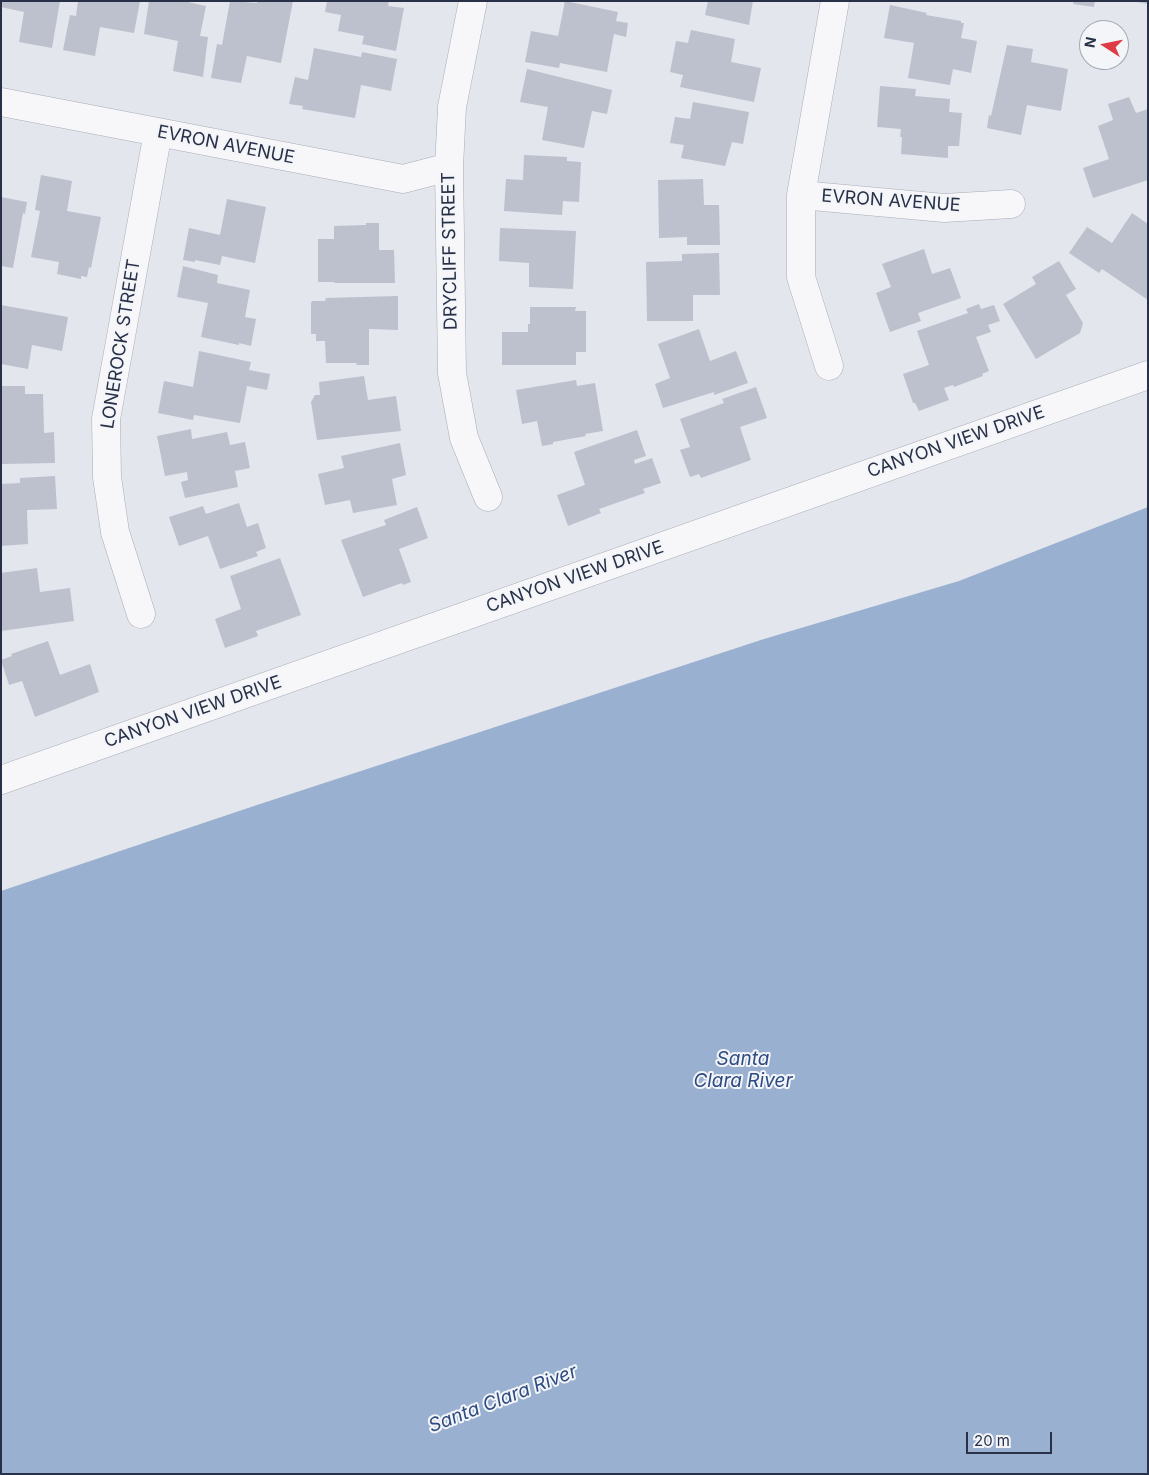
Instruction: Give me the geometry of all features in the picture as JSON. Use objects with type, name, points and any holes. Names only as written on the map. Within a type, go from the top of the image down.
[{"type":"street","name":"DRYCLIFF STREET","points":[[473,1],[452,107],[449,167],[452,372],[464,438],[488,497]]},
{"type":"street","points":[[829,366],[801,277],[801,195],[835,1]]},
{"type":"street","name":"EVRON AVENUE","points":[[1,102],[403,179],[449,167]]},
{"type":"street","name":"LONEROCK STREET","points":[[141,614],[115,532],[107,477],[106,418],[158,132]]},
{"type":"street","name":"EVRON AVENUE","points":[[801,195],[944,208],[1011,204]]},
{"type":"street","name":"CANYON VIEW DRIVE","points":[[1,780],[1148,375]]},
{"type":"water","name":"Santa Clara River","points":[[1148,507],[1148,1474],[1,1474],[1,891],[764,639],[959,581]]},
{"type":"building","points":[[2,1],[60,1],[52,48],[19,42],[24,12],[1,7]]},
{"type":"building","points":[[78,1],[140,1],[134,33],[100,27],[95,56],[63,50],[70,15],[76,16]]},
{"type":"building","points":[[149,1],[183,1],[206,6],[200,36],[208,37],[203,77],[173,71],[178,41],[144,34]]},
{"type":"building","points":[[230,1],[257,3],[257,1],[293,1],[281,63],[247,56],[241,83],[211,78],[217,44],[222,45]]},
{"type":"building","points":[[327,1],[389,1],[388,6],[404,8],[396,51],[362,44],[364,36],[338,31],[341,15],[325,12]]},
{"type":"building","points":[[565,1],[618,12],[616,21],[628,23],[626,37],[614,34],[607,72],[560,63],[559,68],[525,62],[531,31],[558,36]]},
{"type":"building","points":[[708,1],[753,1],[749,25],[705,15]]},
{"type":"building","points":[[1074,1],[1095,1],[1094,7],[1073,4]]},
{"type":"building","points":[[1148,1],[1148,4],[1136,2]]},
{"type":"building","points":[[890,5],[964,23],[961,38],[977,41],[971,73],[953,69],[950,85],[908,78],[914,43],[884,38]]},
{"type":"building","points":[[691,30],[735,39],[731,62],[761,68],[754,102],[680,87],[683,75],[670,72],[676,41],[688,43]]},
{"type":"building","points":[[1007,45],[1033,49],[1031,62],[1068,69],[1061,111],[1027,105],[1021,135],[987,128]]},
{"type":"building","points":[[314,48],[361,57],[362,52],[397,59],[391,91],[361,85],[355,118],[302,109],[303,106],[289,104],[295,77],[308,80]]},
{"type":"building","points":[[527,69],[612,90],[607,114],[592,111],[584,148],[542,140],[548,107],[520,102]]},
{"type":"building","points":[[880,86],[916,89],[915,96],[950,99],[949,112],[962,113],[959,146],[948,146],[948,158],[901,154],[901,129],[877,127]]},
{"type":"building","points":[[1129,97],[1136,113],[1148,109],[1148,180],[1093,198],[1083,168],[1109,159],[1098,126],[1113,120],[1108,104]]},
{"type":"building","points":[[693,102],[749,112],[743,144],[732,142],[725,166],[681,158],[684,145],[670,143],[675,117],[690,119]]},
{"type":"building","points":[[524,155],[567,157],[567,161],[581,162],[579,202],[563,201],[562,215],[504,211],[506,179],[523,180]]},
{"type":"building","points":[[41,175],[72,181],[67,211],[101,217],[91,268],[89,267],[87,277],[81,276],[81,279],[57,274],[59,262],[31,257],[40,211],[35,210]]},
{"type":"building","points":[[703,179],[704,205],[719,205],[720,245],[687,245],[687,237],[659,238],[658,180]]},
{"type":"building","points":[[1,197],[27,202],[25,214],[23,213],[13,268],[1,266]]},
{"type":"building","points":[[227,199],[266,207],[255,263],[222,256],[220,265],[195,260],[195,262],[183,260],[189,228],[220,235]]},
{"type":"building","points":[[1132,213],[1148,224],[1148,300],[1102,269],[1099,273],[1069,253],[1087,227],[1112,243]]},
{"type":"building","points":[[366,223],[379,223],[379,250],[394,250],[395,283],[318,282],[318,239],[334,239],[334,226],[366,225]]},
{"type":"building","points":[[500,228],[576,231],[573,289],[529,287],[529,263],[499,261]]},
{"type":"building","points":[[924,249],[932,274],[950,268],[961,298],[918,313],[921,321],[890,332],[876,293],[891,287],[882,264]]},
{"type":"building","points":[[719,253],[720,295],[693,295],[693,321],[647,321],[646,262],[682,261],[682,254]]},
{"type":"building","points":[[1059,261],[1076,289],[1066,295],[1083,323],[1080,333],[1036,359],[1003,304],[1036,284],[1032,277]]},
{"type":"building","points":[[183,266],[218,275],[217,283],[250,290],[245,317],[256,319],[251,346],[201,337],[208,303],[177,297]]},
{"type":"building","points":[[398,296],[398,330],[369,329],[369,365],[326,363],[325,341],[316,341],[316,334],[311,334],[312,301],[325,301],[326,298]]},
{"type":"building","points":[[979,304],[981,309],[994,305],[1000,321],[988,325],[991,332],[976,337],[989,371],[982,374],[983,376],[954,387],[953,385],[944,388],[949,400],[919,411],[915,403],[913,403],[903,374],[929,365],[917,331],[968,313],[966,309]]},
{"type":"building","points":[[1,305],[68,317],[62,351],[32,345],[28,369],[1,364]]},
{"type":"building","points":[[530,307],[576,307],[575,311],[586,311],[586,352],[576,352],[576,365],[502,365],[502,332],[528,332]]},
{"type":"building","points":[[699,329],[710,361],[736,351],[748,383],[714,395],[714,392],[663,408],[655,384],[670,378],[658,344]]},
{"type":"building","points":[[199,351],[251,362],[249,370],[270,374],[267,390],[247,386],[240,423],[194,415],[193,420],[158,413],[164,381],[193,387]]},
{"type":"building","points":[[364,376],[368,400],[396,396],[401,431],[317,440],[311,402],[315,395],[320,395],[319,382]]},
{"type":"building","points":[[576,380],[577,386],[595,383],[603,431],[542,446],[537,421],[522,424],[516,390]]},
{"type":"building","points":[[1,386],[25,386],[25,394],[43,394],[44,433],[54,432],[55,463],[1,464]]},
{"type":"building","points":[[756,387],[767,418],[740,427],[751,460],[701,478],[699,474],[690,477],[680,450],[690,447],[680,419],[724,403],[722,399]]},
{"type":"building","points":[[191,429],[192,439],[227,432],[230,445],[245,442],[250,468],[235,471],[238,487],[185,498],[181,482],[188,480],[187,472],[165,476],[157,436]]},
{"type":"building","points":[[637,430],[646,456],[634,460],[635,464],[652,458],[661,483],[643,489],[645,493],[599,509],[601,513],[568,526],[557,495],[585,485],[574,452]]},
{"type":"building","points":[[400,443],[406,475],[392,479],[397,505],[353,513],[350,500],[325,505],[318,474],[344,468],[341,456]]},
{"type":"building","points":[[55,476],[57,509],[27,510],[28,544],[1,546],[1,484],[20,483],[20,478]]},
{"type":"building","points":[[239,503],[247,527],[258,523],[266,548],[256,552],[258,556],[220,569],[208,536],[179,546],[169,517],[203,506],[206,514]]},
{"type":"building","points":[[417,507],[428,538],[399,549],[411,582],[403,585],[402,583],[363,597],[341,540],[386,525],[384,520]]},
{"type":"building","points":[[280,558],[301,615],[256,631],[258,636],[225,648],[215,619],[241,609],[230,576]]},
{"type":"building","points":[[37,568],[40,592],[70,588],[74,621],[1,631],[1,573]]},
{"type":"building","points":[[48,641],[60,675],[90,664],[99,692],[35,717],[22,681],[9,685],[1,660],[12,656],[11,654]]}]
